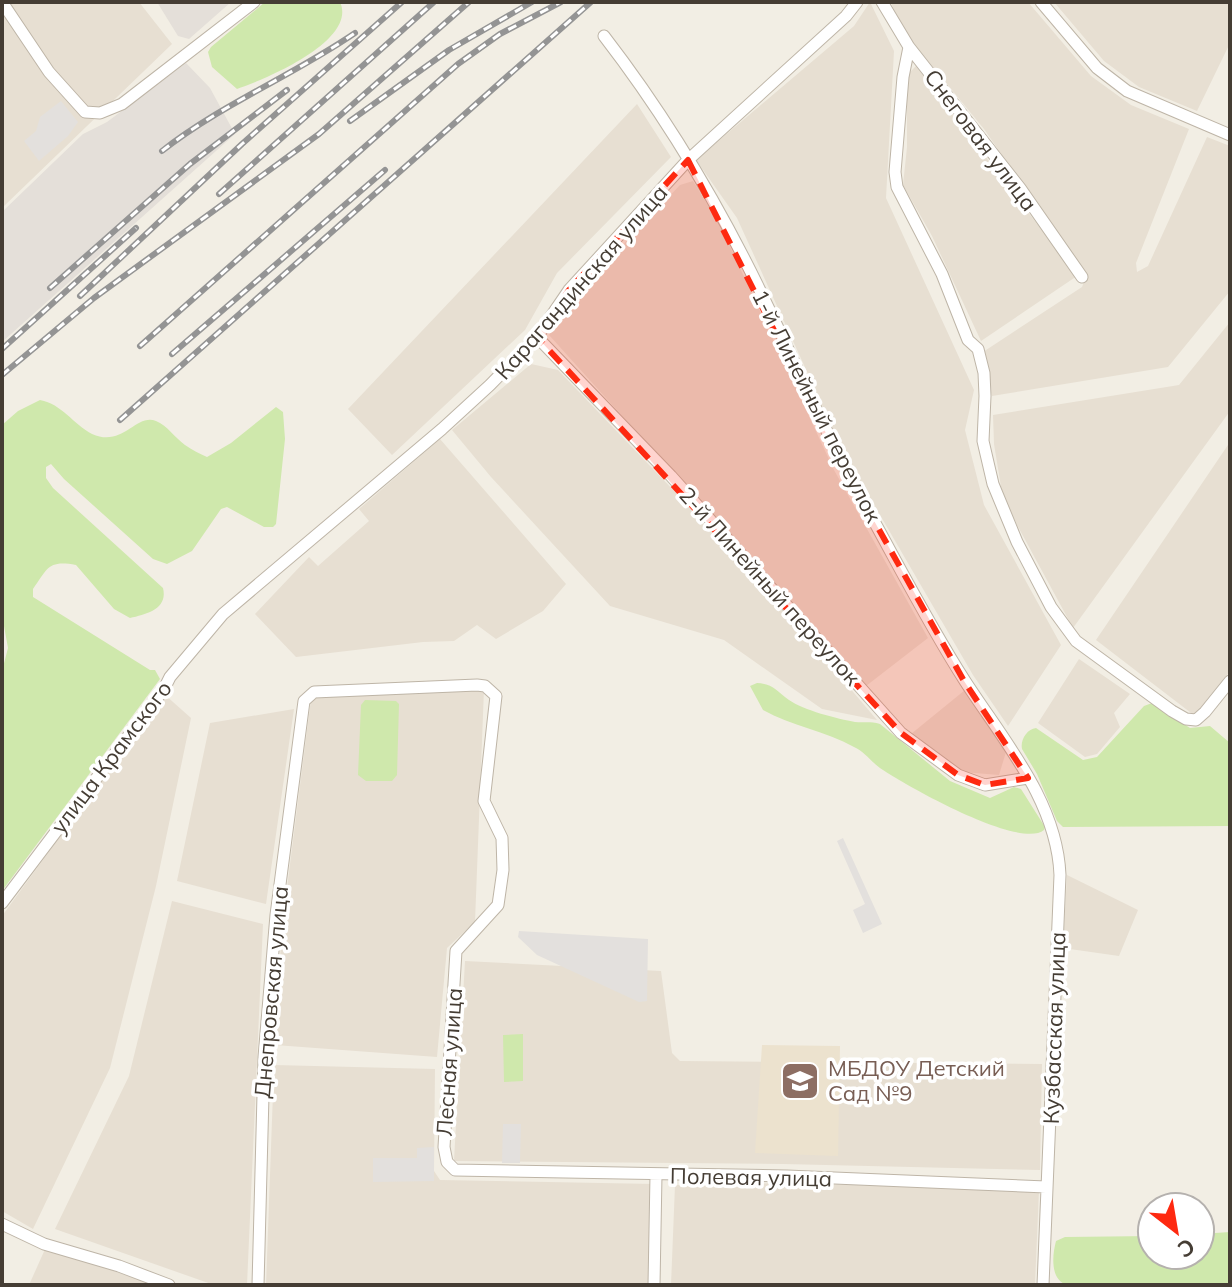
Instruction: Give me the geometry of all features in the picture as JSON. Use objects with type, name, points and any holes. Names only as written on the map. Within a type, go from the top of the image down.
[{"type":"street","points":[[2,2],[49,72],[85,112],[100,113],[122,104],[254,2]]},
{"type":"street","name":"Карагандинская улица","points":[[223,614],[442,429],[537,337],[569,290],[688,160],[846,16],[857,2]]},
{"type":"street","name":"Снеговая улица","points":[[882,2],[909,47],[1011,176],[1082,277]]},
{"type":"street","points":[[1041,2],[1097,68],[1127,91],[1230,135]]},
{"type":"street","name":"1-й Линейный переулок","points":[[604,36],[651,98],[725,223],[836,453],[964,681],[1008,742],[1028,778]]},
{"type":"street","points":[[909,47],[901,93],[895,172],[897,187],[942,274],[968,340],[978,349],[984,373],[983,441],[993,484],[1017,542],[1051,607],[1076,641],[1186,719],[1196,720],[1230,681]]},
{"type":"street","name":"2-й Линейный переулок","points":[[537,337],[671,476],[901,733],[958,775],[985,785],[1028,778]]},
{"type":"street","name":"улица Крамского","points":[[2,903],[170,677],[223,614]]},
{"type":"street","name":"Лесная улица","points":[[304,701],[314,692],[415,687],[485,686],[496,696],[484,801],[502,838],[503,870],[498,905],[456,951],[444,1147],[447,1162],[455,1170]]},
{"type":"street","name":"Днепровская улица","points":[[258,1285],[264,1057],[276,915],[304,701]]},
{"type":"street","name":"Кузбасская улица","points":[[1028,778],[1059,852],[1060,875],[1043,1285]]},
{"type":"street","name":"Полевая улица","points":[[455,1170],[787,1176],[1046,1187]]},
{"type":"street","points":[[654,1285],[656,1175]]},
{"type":"street","points":[[2,1224],[44,1244],[119,1266],[169,1285]]},
{"type":"highlighted area","points":[[688,160],[836,453],[964,681],[1028,778],[985,785],[958,775],[901,733],[537,337],[569,290]]},
{"type":"shaded area","points":[[2,2],[139,2],[172,44],[2,208]]},
{"type":"shaded area","points":[[157,2],[231,2],[189,39],[178,36]]},
{"type":"shaded area","points":[[870,2],[894,51],[886,198],[974,390],[965,430],[984,505],[1061,645],[1008,726],[973,675],[844,453],[737,218],[696,160],[854,26]]},
{"type":"shaded area","points":[[891,2],[1028,2],[1091,76],[1131,105],[1189,129],[1136,263],[1137,272],[1148,266],[1207,137],[1230,146],[1230,291],[1168,367],[992,396],[980,354],[1082,287],[1086,277],[984,129],[900,27]]},
{"type":"shaded area","points":[[1054,2],[1230,2],[1230,43],[1197,111],[1139,87],[1104,61]]},
{"type":"shaded area","points":[[186,63],[210,88],[235,134],[2,342],[2,212],[83,134],[107,122]]},
{"type":"shaded area","points":[[916,66],[1077,276],[981,341],[932,236],[903,185],[907,147],[907,75]]},
{"type":"shaded area","points":[[61,101],[78,122],[68,136],[39,161],[24,141],[36,131],[40,117]]},
{"type":"shaded area","points":[[637,104],[671,157],[557,273],[525,330],[392,455],[348,409]]},
{"type":"shaded area","points":[[693,181],[720,225],[834,470],[928,638],[866,686],[549,335],[578,292],[680,185]]},
{"type":"shaded area","points":[[1230,322],[1230,411],[1073,628],[1003,499],[994,444],[993,415],[1179,385]]},
{"type":"shaded area","points":[[531,364],[558,370],[791,619],[877,720],[822,709],[724,640],[610,606],[452,430]]},
{"type":"shaded area","points":[[440,439],[566,584],[543,611],[496,639],[477,625],[454,641],[296,657],[255,614],[309,557],[318,566],[369,521],[359,509]]},
{"type":"shaded area","points":[[1230,442],[1230,671],[1195,716],[1096,640]]},
{"type":"shaded area","points":[[1079,659],[1130,694],[1114,713],[1120,727],[1097,754],[1085,757],[1038,723]]},
{"type":"shaded area","points":[[484,689],[475,922],[447,948],[437,1057],[275,1045],[282,927],[311,699],[319,695]]},
{"type":"shaded area","points":[[965,690],[1006,752],[999,775],[962,772],[911,734]]},
{"type":"shaded area","points":[[164,694],[191,718],[156,886],[110,1068],[33,1229],[2,1211],[2,916]]},
{"type":"shaded area","points":[[294,709],[266,904],[177,881],[210,723]]},
{"type":"shaded area","points":[[843,838],[882,924],[863,933],[853,910],[865,904],[837,841]]},
{"type":"shaded area","points":[[1067,875],[1138,910],[1119,956],[1063,948]]},
{"type":"shaded area","points":[[172,901],[263,924],[247,1285],[214,1285],[55,1229],[129,1076]]},
{"type":"shaded area","points":[[519,931],[648,939],[647,1001],[639,1002],[537,955],[518,937]]},
{"type":"shaded area","points":[[465,961],[661,971],[672,1053],[680,1061],[1042,1064],[1040,1170],[454,1161]]},
{"type":"shaded area","name":"МБДОУ Детский Сад №9","points":[[762,1045],[840,1046],[838,1156],[755,1153]]},
{"type":"shaded area","points":[[274,1065],[435,1069],[434,1171],[440,1180],[655,1184],[652,1285],[266,1285]]},
{"type":"shaded area","points":[[503,1124],[521,1124],[520,1163],[502,1163]]},
{"type":"shaded area","points":[[434,1147],[434,1181],[373,1182],[373,1158],[417,1158],[417,1148]]},
{"type":"shaded area","points":[[783,1183],[1039,1190],[1035,1285],[671,1285],[675,1185]]},
{"type":"shaded area","points":[[46,1247],[154,1285],[29,1285]]},
{"type":"green space","points":[[265,2],[340,2],[342,17],[335,31],[305,57],[237,89],[212,67],[208,52]]},
{"type":"green space","points":[[40,400],[61,410],[85,430],[103,437],[121,434],[142,422],[156,421],[185,445],[207,457],[231,443],[276,407],[283,412],[285,439],[276,524],[264,527],[227,507],[221,509],[192,551],[167,564],[153,559],[51,464],[46,467],[46,478],[53,488],[163,588],[164,595],[155,609],[130,618],[114,609],[76,565],[60,564],[46,571],[33,589],[33,597],[150,670],[155,670],[160,679],[2,891],[2,671],[8,648],[2,615],[2,425],[18,411]]},
{"type":"green space","points":[[757,683],[771,686],[795,704],[812,711],[848,721],[880,724],[950,781],[990,798],[1014,787],[1021,789],[1044,830],[1031,834],[1012,831],[938,801],[883,770],[854,747],[763,710],[750,686]]},
{"type":"green space","points":[[365,700],[396,701],[399,704],[397,775],[392,781],[366,781],[358,775],[361,705]]},
{"type":"green space","points":[[1152,703],[1190,728],[1210,726],[1230,743],[1230,826],[1063,827],[1057,821],[1037,774],[1022,749],[1025,736],[1036,728],[1083,760],[1097,757],[1144,706]]},
{"type":"green space","points":[[523,1034],[523,1081],[504,1082],[503,1035]]},
{"type":"green space","points":[[1230,1232],[1230,1285],[1068,1285],[1062,1283],[1055,1273],[1056,1241],[1065,1237],[1136,1236],[1136,1271],[1216,1271],[1216,1233]]},
{"type":"railway","points":[[80,296],[242,144],[402,2]]},
{"type":"railway","points":[[219,194],[434,2]]},
{"type":"railway","points":[[2,375],[94,298],[319,134],[469,2]]},
{"type":"railway","points":[[350,121],[449,50],[532,2]]},
{"type":"railway","points":[[140,346],[458,64],[500,34],[561,2]]},
{"type":"railway","points":[[120,420],[591,2]]},
{"type":"railway","points":[[162,151],[209,119],[355,33]]},
{"type":"railway","points":[[50,288],[190,164],[287,90]]},
{"type":"railway","points":[[172,354],[385,170]]},
{"type":"railway","points":[[2,349],[136,228]]},
{"type":"place","name":"МБДОУ Детский Сад №9","points":[[800,1081]]}]
